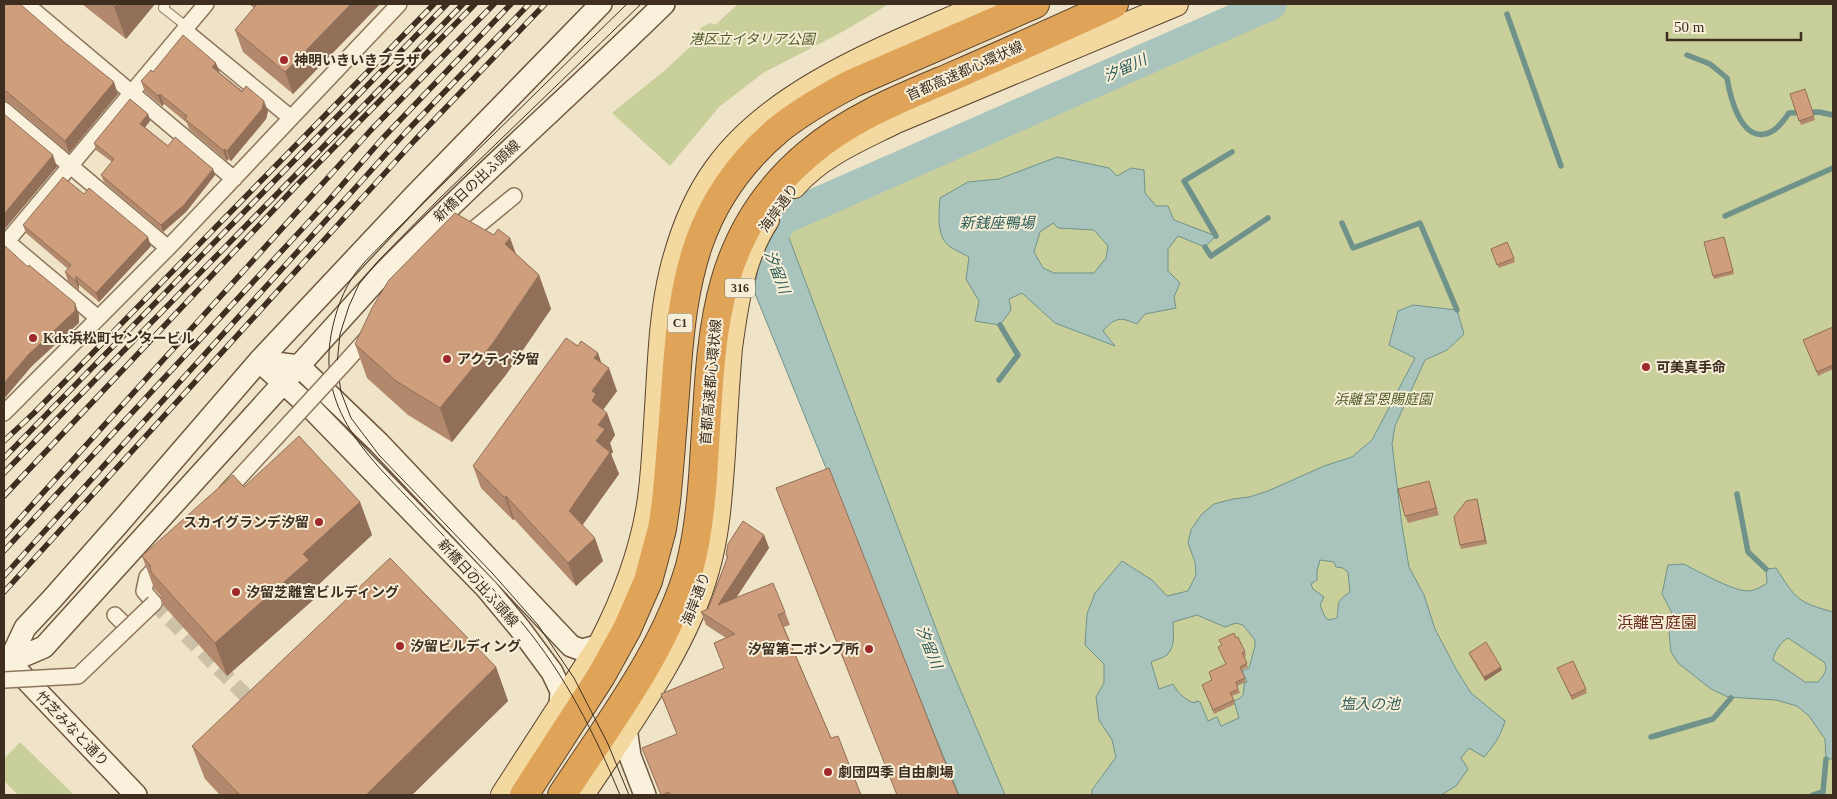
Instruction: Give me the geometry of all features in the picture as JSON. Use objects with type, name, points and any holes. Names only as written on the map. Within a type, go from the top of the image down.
[{"type":"highway","name":"C1","points":[[524,795],[615,652],[639,604],[648,581],[662,529],[666,502],[679,330],[685,292],[700,239],[708,219],[727,186],[751,156],[766,141],[796,116],[830,95],[853,83],[1035,4]]},
{"type":"highway","name":"首都高速都心環状線","points":[[562,795],[654,650],[669,622],[681,593],[690,564],[701,508],[715,320],[728,267],[742,235],[770,192],[793,167],[819,145],[872,112],[1114,4]]},
{"type":"highway","points":[[1048,34],[1128,4]]},
{"type":"main road","points":[[5,666],[24,628],[78,570],[259,361],[414,196],[601,4]]},
{"type":"main road","name":"新橋日の出ふ頭線","points":[[560,707],[561,691],[552,672],[487,589],[312,408],[284,382],[382,274],[436,219],[607,60],[664,4]]},
{"type":"main road","points":[[502,795],[600,645],[632,575],[645,526],[652,474],[662,330],[672,271],[692,208],[703,189],[731,150],[786,102],[877,53],[985,4]]},
{"type":"main road","name":"海岸通り","points":[[582,795],[655,682],[685,629],[698,600],[707,570],[719,507],[730,348],[742,282],[746,263],[765,222],[780,202],[807,172],[851,143],[894,122],[1176,4]]},
{"type":"main road","points":[[259,361],[299,366]]},
{"type":"main road","points":[[5,666],[44,647],[284,382],[259,361]]},
{"type":"main road","name":"新橋日の出ふ頭線","points":[[299,366],[379,443],[571,646],[582,650],[600,645]]},
{"type":"main road","name":"竹芝みなと通り","points":[[5,666],[136,795]]},
{"type":"main road","points":[[626,728],[630,756],[646,795]]},
{"type":"street","points":[[26,4],[234,179]]},
{"type":"street","points":[[98,318],[5,242],[206,4]]},
{"type":"street","points":[[4,414],[168,248],[399,4]]},
{"type":"street","points":[[185,28],[291,118]]},
{"type":"street","points":[[4,110],[168,248]]},
{"type":"street","points":[[450,251],[462,238],[514,196]]},
{"type":"street","points":[[212,507],[380,324]]},
{"type":"street","points":[[5,666],[78,676],[154,602],[144,591],[147,577],[173,549]]},
{"type":"street","points":[[115,615],[127,628]]},
{"type":"lane","points":[[166,4],[163,8],[185,28]]},
{"type":"green space","name":"港区立イタリア公園","points":[[738,4],[889,4],[844,31],[763,73],[719,107],[670,166],[612,113],[664,71],[699,39],[699,30],[702,27],[711,23],[715,25]]},
{"type":"green space","name":"浜離宮恩賜庭園","points":[[1279,4],[1833,4],[1833,795],[1005,795],[949,663],[783,222]]},
{"type":"green space","points":[[20,742],[74,795],[18,795],[4,781],[4,759]]},
{"type":"water","name":"新銭座鴨場","points":[[1057,157],[1109,168],[1117,176],[1131,168],[1144,170],[1145,193],[1156,206],[1168,206],[1174,220],[1216,236],[1205,247],[1178,236],[1168,249],[1168,271],[1180,283],[1174,297],[1176,308],[1145,314],[1137,324],[1122,319],[1111,323],[1103,331],[1115,346],[1055,323],[1022,293],[1009,299],[1011,310],[1000,325],[975,321],[979,301],[966,279],[969,257],[955,250],[944,240],[939,223],[940,198],[968,182],[999,179]],"holes":[[[1053,223],[1058,228],[1094,230],[1108,246],[1106,258],[1094,273],[1054,273],[1043,268],[1034,252],[1040,232]]]},
{"type":"water","points":[[783,222],[949,663],[1005,795],[959,795],[754,291],[760,258]]},
{"type":"water","name":"塩入の池","points":[[1413,305],[1457,310],[1464,334],[1447,350],[1425,360],[1395,426],[1392,444],[1409,567],[1424,595],[1435,629],[1456,669],[1471,693],[1505,721],[1497,740],[1484,757],[1469,748],[1461,758],[1468,769],[1456,786],[1441,795],[1092,795],[1092,790],[1116,757],[1112,740],[1099,720],[1096,697],[1104,683],[1104,664],[1085,645],[1087,614],[1095,593],[1122,561],[1152,580],[1167,596],[1188,591],[1196,575],[1195,562],[1188,543],[1191,530],[1201,515],[1214,504],[1268,491],[1324,466],[1352,457],[1372,440],[1415,358],[1389,345],[1398,311]],"holes":[[[1320,560],[1334,562],[1336,567],[1343,568],[1348,572],[1350,592],[1339,603],[1337,618],[1328,620],[1320,605],[1324,597],[1313,589],[1311,584],[1317,580]],[[1197,615],[1225,627],[1236,623],[1243,625],[1255,640],[1249,668],[1242,671],[1247,682],[1244,684],[1242,697],[1234,701],[1239,718],[1221,726],[1217,717],[1208,721],[1200,702],[1196,701],[1195,703],[1185,698],[1173,684],[1159,689],[1151,662],[1167,655],[1170,651],[1173,639],[1173,622]]]},
{"type":"water","points":[[1684,564],[1724,584],[1746,591],[1757,589],[1767,583],[1766,569],[1776,568],[1788,587],[1798,598],[1833,612],[1833,759],[1826,759],[1825,739],[1809,716],[1797,706],[1776,700],[1728,697],[1711,689],[1678,663],[1671,652],[1669,633],[1672,613],[1662,594],[1668,565]],"holes":[[[1788,638],[1824,662],[1826,670],[1818,682],[1805,682],[1773,660],[1778,647]]]},
{"type":"building","points":[[4,4],[20,4],[114,82],[65,141],[4,91]]},
{"type":"building","points":[[257,4],[351,4],[285,72],[235,30]]},
{"type":"building","points":[[183,35],[216,63],[212,67],[242,92],[246,86],[264,101],[262,109],[227,151],[223,150],[185,119],[187,116],[160,94],[158,96],[141,81],[151,70],[153,72]]},
{"type":"building","points":[[1805,89],[1814,116],[1799,121],[1790,94]]},
{"type":"building","points":[[130,99],[148,114],[140,124],[168,146],[175,137],[213,169],[184,205],[161,225],[101,175],[114,159],[94,143]]},
{"type":"building","points":[[4,114],[53,155],[4,214]]},
{"type":"building","points":[[63,177],[84,194],[89,188],[148,237],[96,293],[76,276],[76,281],[65,272],[71,265],[23,225]]},
{"type":"building","name":"アクティ汐留","points":[[455,213],[494,235],[498,229],[510,238],[505,244],[539,275],[493,343],[440,408],[396,381],[355,344],[372,308],[389,280]]},
{"type":"building","points":[[1724,237],[1733,271],[1713,276],[1704,242]]},
{"type":"building","points":[[1507,242],[1514,258],[1497,265],[1491,249]]},
{"type":"building","name":"Kdx浜松町センタービル","points":[[4,245],[28,267],[29,265],[75,303],[75,311],[28,355],[4,383]]},
{"type":"building","points":[[1833,327],[1833,365],[1817,372],[1803,340]]},
{"type":"building","points":[[566,338],[578,346],[581,341],[598,353],[594,358],[609,368],[592,391],[596,394],[592,401],[607,413],[598,425],[605,429],[596,441],[610,452],[569,511],[595,538],[568,563],[506,496],[505,498],[473,466]]},
{"type":"building","points":[[299,436],[360,502],[303,554],[309,560],[215,643],[151,572],[150,565],[142,556],[233,475],[244,487]]},
{"type":"building","name":"汐留第二ポンプ所","points":[[829,468],[958,795],[897,795],[776,488]]},
{"type":"building","points":[[1429,481],[1436,508],[1405,516],[1398,489]]},
{"type":"building","points":[[1477,499],[1485,540],[1460,545],[1454,517],[1466,501]]},
{"type":"building","points":[[743,521],[764,535],[718,605],[773,583],[785,612],[778,615],[831,738],[838,736],[861,795],[671,795],[669,792],[661,795],[642,748],[677,734],[661,694],[724,668],[714,643],[735,634],[701,612],[708,609],[728,556],[726,555],[728,544]]},
{"type":"building","name":"汐留ビルディング","points":[[390,558],[496,667],[366,795],[240,795],[192,746]]},
{"type":"building","points":[[1234,633],[1245,652],[1242,653],[1247,663],[1240,667],[1245,678],[1236,682],[1238,689],[1230,693],[1234,700],[1213,710],[1202,685],[1212,680],[1209,672],[1226,664],[1218,647],[1222,645],[1219,640]]},
{"type":"building","points":[[1486,642],[1501,667],[1484,677],[1469,653]]},
{"type":"building","points":[[1573,661],[1586,689],[1571,696],[1557,668]]},
{"type":"waterway","name":"汐留川","points":[[779,280],[765,246],[782,219],[1271,4]]},
{"type":"waterway","points":[[1507,14],[1561,166]]},
{"type":"waterway","points":[[1687,55],[1710,64],[1727,78],[1738,115],[1749,130],[1756,134],[1765,134],[1773,131],[1789,113],[1819,112],[1833,115]]},
{"type":"waterway","points":[[1216,236],[1184,181],[1232,152]]},
{"type":"waterway","points":[[1725,216],[1833,168]]},
{"type":"waterway","points":[[1205,247],[1211,256],[1268,218]]},
{"type":"waterway","points":[[1342,223],[1353,248],[1420,223],[1457,310]]},
{"type":"waterway","points":[[999,380],[1018,355],[1000,325]]},
{"type":"waterway","points":[[1737,494],[1748,552],[1766,569]]},
{"type":"waterway","points":[[1651,737],[1713,719],[1731,698]]},
{"type":"waterway","points":[[1813,795],[1823,792],[1826,759]]},
{"type":"tunnel","points":[[154,603],[259,709]]},
{"type":"tram line","points":[[620,795],[578,706],[566,684],[538,643],[499,596],[387,476],[354,436],[341,414],[333,390],[329,364],[331,335],[337,310],[352,278],[361,266],[438,188],[627,4]]},
{"type":"tram line","points":[[629,795],[608,744],[574,678],[538,625],[493,574],[379,455],[351,418],[341,392],[337,364],[340,334],[349,306],[359,284],[380,259],[441,197],[641,4]]},
{"type":"railway","points":[[4,441],[34,413],[434,4]]},
{"type":"railway","points":[[4,458],[447,4]]},
{"type":"railway","points":[[4,473],[463,4]]},
{"type":"railway","points":[[4,496],[297,185],[475,4]]},
{"type":"railway","points":[[4,536],[371,130],[494,4]]},
{"type":"railway","points":[[4,551],[329,200],[382,139],[511,4]]},
{"type":"railway","points":[[4,576],[405,133],[529,4]]},
{"type":"railway","points":[[4,592],[415,140],[545,4]]},
{"type":"place","name":"神明いきいきプラザ","points":[[284,60]]},
{"type":"place","name":"Kdx浜松町センタービル","points":[[33,338]]},
{"type":"place","name":"アクティ汐留","points":[[447,359]]},
{"type":"place","name":"可美真手命","points":[[1646,367]]},
{"type":"place","name":"スカイグランデ汐留","points":[[319,522]]},
{"type":"place","name":"汐留芝離宮ビルディング","points":[[236,592]]},
{"type":"place","name":"汐留ビルディング","points":[[400,646]]},
{"type":"place","name":"汐留第二ポンプ所","points":[[869,649]]},
{"type":"place","name":"劇団四季 自由劇場","points":[[828,772]]},
{"type":"district","name":"浜離宮庭園","points":[[1657,622]]}]
